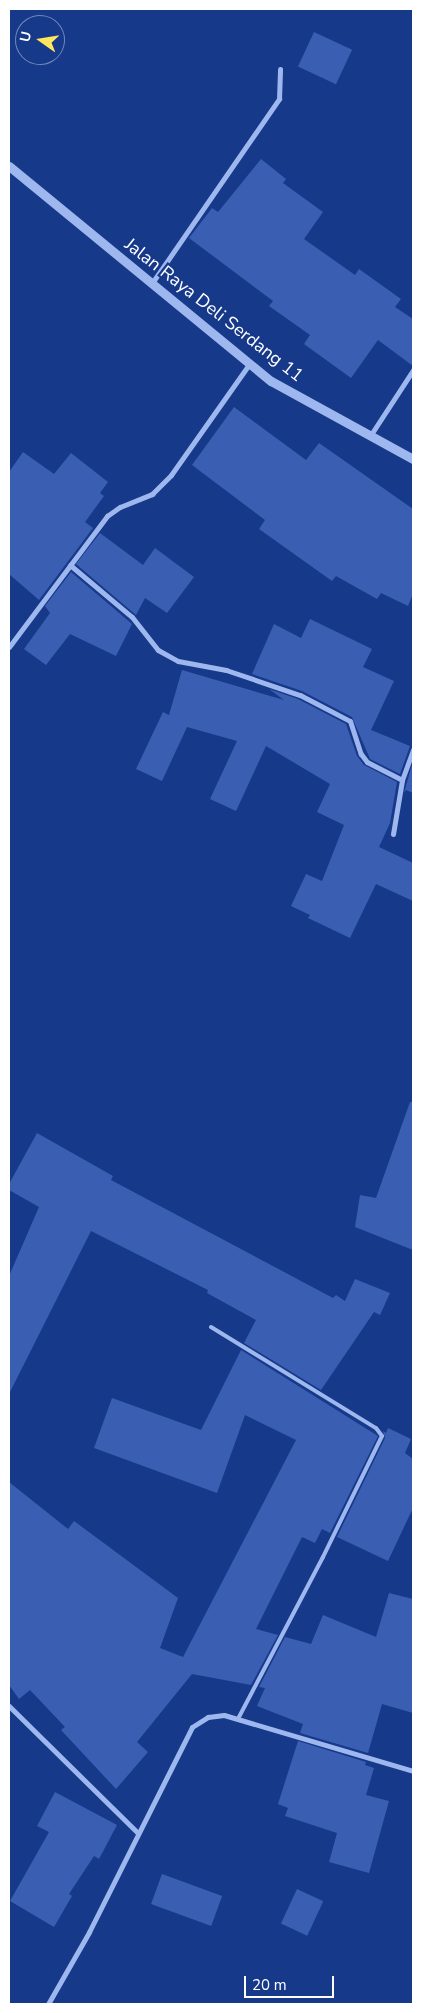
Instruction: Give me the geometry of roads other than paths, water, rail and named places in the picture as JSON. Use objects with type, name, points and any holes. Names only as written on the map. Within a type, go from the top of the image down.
[{"type":"street","points":[[152,284],[279,99],[280,68]]},
{"type":"street","name":"Jalan Raya Deli Serdang 11","points":[[9,166],[271,381],[413,459]]},
{"type":"street","points":[[9,647],[107,516],[120,507],[152,494],[171,475],[250,363]]},
{"type":"street","points":[[370,436],[413,370]]},
{"type":"street","points":[[70,565],[132,617],[158,650],[178,661],[226,670],[300,695],[350,721],[361,754],[367,762],[402,780]]},
{"type":"street","points":[[393,834],[402,780],[413,749]]},
{"type":"street","points":[[9,1706],[138,1833]]},
{"type":"street","points":[[48,2004],[89,1932],[192,1727],[208,1717],[224,1715],[413,1771]]},
{"type":"lane","points":[[211,1327],[376,1428],[382,1436],[323,1557],[238,1719]]}]
